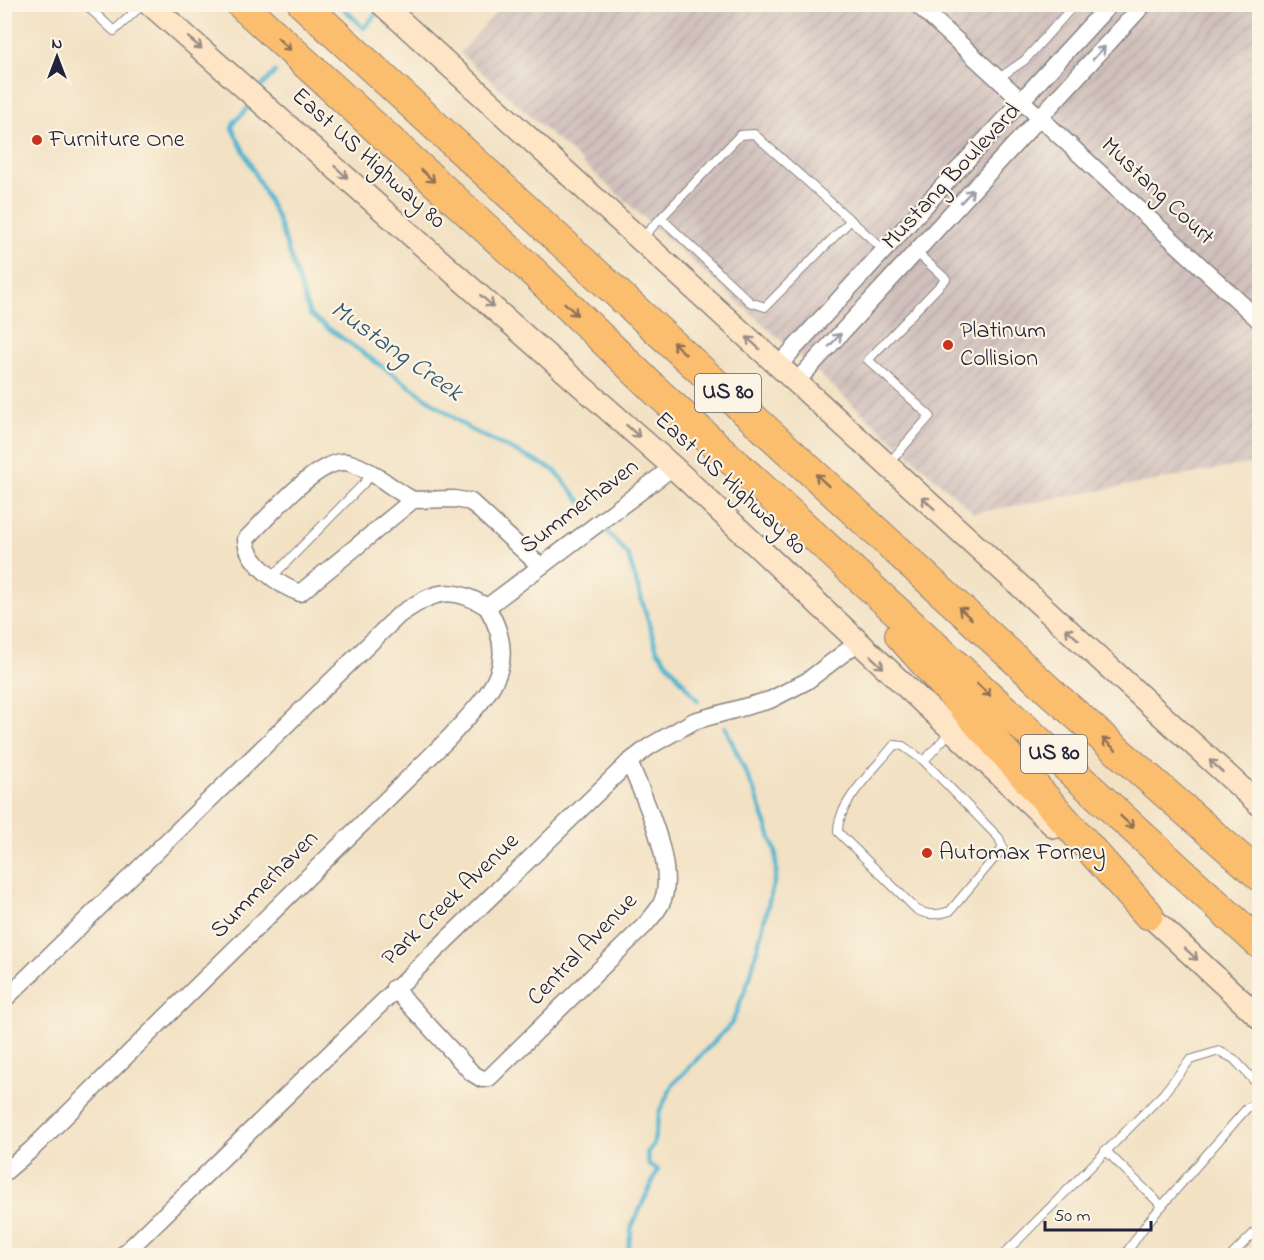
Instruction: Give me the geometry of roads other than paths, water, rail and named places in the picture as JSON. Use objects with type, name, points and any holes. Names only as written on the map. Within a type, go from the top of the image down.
[{"type":"highway","name":"US 80","points":[[241,4],[1260,945]]},
{"type":"highway","name":"US 80","points":[[303,4],[1054,696],[1260,876]]},
{"type":"highway","points":[[848,565],[877,609],[1148,914]]},
{"type":"highway","points":[[1153,783],[1260,851]]},
{"type":"main road","name":"East US Highway 80","points":[[150,4],[673,467],[857,643],[1260,1018]]},
{"type":"main road","points":[[382,4],[1260,805]]},
{"type":"street","name":"Mustang Boulevard","points":[[778,366],[1110,4]]},
{"type":"street","name":"Mustang Boulevard","points":[[795,383],[1144,4]]},
{"type":"street","name":"Mustang Court","points":[[924,7],[1260,321]]},
{"type":"street","points":[[413,500],[304,592],[291,590],[249,552],[246,539],[304,483],[326,465],[340,461],[373,474],[413,500],[471,502],[540,566]]},
{"type":"street","name":"Summerhaven","points":[[4,1173],[32,1149],[449,738],[493,689],[503,649],[496,621],[487,607],[673,467]]},
{"type":"street","points":[[4,1000],[399,615],[432,595],[442,593],[457,593],[472,597],[487,607]]},
{"type":"street","name":"Park Creek Avenue","points":[[122,1256],[394,988],[629,762],[650,746],[694,721],[770,700],[807,681],[857,643]]},
{"type":"street","name":"Central Avenue","points":[[394,988],[472,1073],[482,1079],[489,1078],[645,926],[662,903],[665,890],[663,850],[629,762]]},
{"type":"lane","points":[[85,4],[114,31],[143,4]]},
{"type":"lane","points":[[999,78],[1025,60],[1075,4]]},
{"type":"lane","points":[[641,240],[740,135],[754,134],[884,250]]},
{"type":"lane","points":[[661,218],[750,302],[765,307],[851,220]]},
{"type":"lane","points":[[887,466],[930,416],[868,360],[946,279],[916,252]]},
{"type":"lane","points":[[273,576],[373,474]]},
{"type":"lane","points":[[924,761],[951,731]]},
{"type":"lane","points":[[894,745],[903,746],[924,761],[999,837],[1003,848],[950,911],[939,915],[928,915],[917,910],[838,832],[838,820],[846,805],[894,745]]},
{"type":"lane","points":[[1002,1256],[1163,1094],[1190,1060],[1219,1051],[1233,1059],[1260,1087]]},
{"type":"lane","points":[[1124,1256],[1162,1206],[1247,1108],[1260,1102]]},
{"type":"lane","points":[[1105,1150],[1162,1206]]},
{"type":"lane","points":[[1231,1256],[1260,1227]]},
{"type":"waterway","name":"Mustang Creek","points":[[339,4],[364,28],[376,14]]},
{"type":"waterway","name":"Mustang Creek","points":[[262,86],[275,72]]},
{"type":"waterway","name":"Mustang Creek","points":[[250,106],[234,122],[232,128],[277,217],[310,315],[471,430],[554,470],[588,510]]},
{"type":"waterway","name":"Mustang Creek","points":[[605,529],[628,555],[657,650],[698,701]]},
{"type":"waterway","name":"Mustang Creek","points":[[627,1256],[632,1226],[658,1170],[649,1165],[647,1153],[653,1145],[660,1110],[673,1084],[732,1023],[750,977],[776,874],[776,853],[756,795],[725,727]]},
{"type":"place","name":"Furniture One","points":[[37,140]]},
{"type":"place","name":"Platinum Collision","points":[[948,345]]},
{"type":"place","name":"Automax Forney","points":[[927,853]]}]
